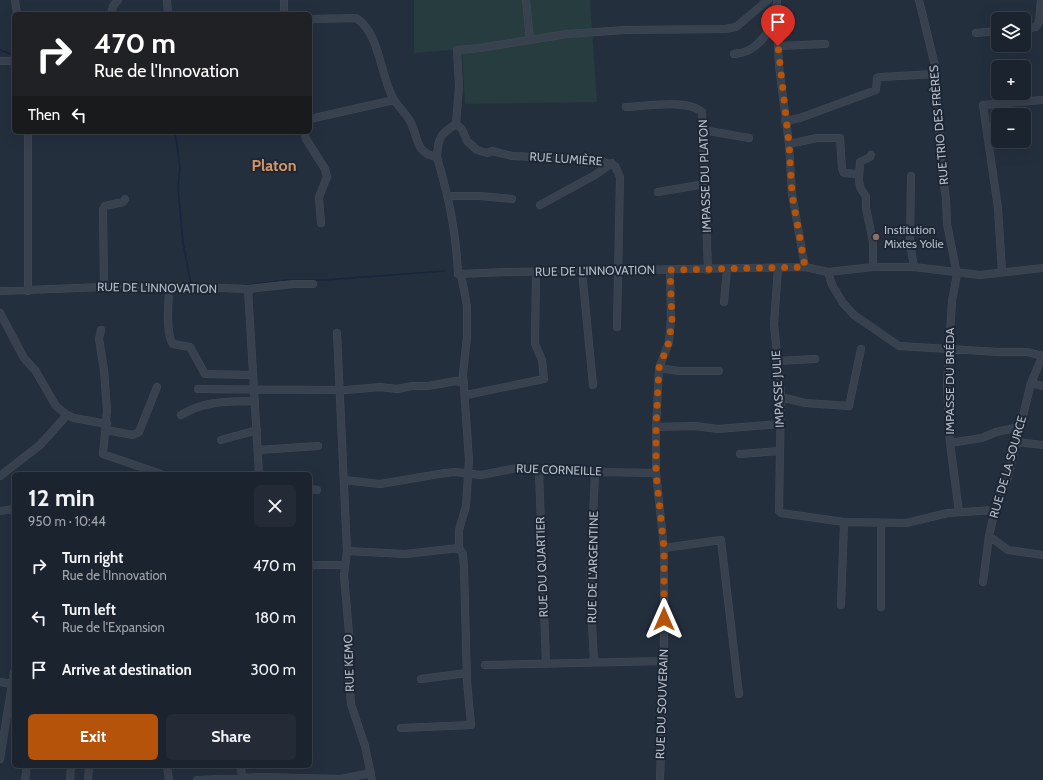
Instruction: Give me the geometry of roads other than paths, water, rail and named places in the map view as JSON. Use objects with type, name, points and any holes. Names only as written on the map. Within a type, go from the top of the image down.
[{"type":"street","points":[[15,0],[17,12]]},
{"type":"street","points":[[112,12],[113,6],[118,0]]},
{"type":"street","points":[[167,0],[168,12]]},
{"type":"street","points":[[284,0],[284,12]]},
{"type":"street","points":[[526,0],[530,40]]},
{"type":"street","points":[[401,728],[471,725],[468,707],[465,580],[463,554],[459,548],[459,530],[466,506],[469,475],[466,429],[466,395],[464,383],[464,354],[467,338],[467,306],[460,274],[456,236],[449,196],[437,156],[438,140],[446,130],[456,124],[459,86],[457,50],[480,48],[567,34],[625,30],[731,28],[736,27],[768,0]]},
{"type":"street","points":[[734,54],[747,51],[757,44],[773,24],[776,15],[777,0]]},
{"type":"street","name":"RUE TRIO DES FRÈRES","points":[[919,0],[936,70],[933,82],[937,99],[947,224],[957,274]]},
{"type":"street","points":[[1031,28],[1036,27],[1042,17],[1041,0]]},
{"type":"street","points":[[776,15],[780,26],[778,46],[785,121],[789,144],[792,194],[805,267]]},
{"type":"street","points":[[312,19],[356,18],[362,22],[369,32],[380,58],[382,70],[394,100],[410,120],[422,151],[428,155],[437,156]]},
{"type":"street","points":[[976,33],[991,32]]},
{"type":"street","points":[[778,46],[825,44]]},
{"type":"street","points":[[0,61],[12,61]]},
{"type":"street","points":[[785,121],[800,118],[876,90],[877,78],[935,74]]},
{"type":"street","points":[[312,119],[394,100]]},
{"type":"street","points":[[1002,272],[998,208],[983,105],[1043,100]]},
{"type":"street","name":"IMPASSE DU PLATON","points":[[626,107],[687,105],[698,108],[702,112],[708,270]]},
{"type":"street","name":"RUE LUMIÈRE","points":[[456,124],[462,129],[467,141],[477,150],[487,153],[492,152],[512,156],[540,156],[561,160],[598,160],[612,163],[618,169],[620,178],[617,327]]},
{"type":"street","points":[[703,130],[749,138]]},
{"type":"street","points":[[28,134],[28,291]]},
{"type":"street","points":[[305,134],[306,139],[325,169],[327,178],[319,197],[321,223]]},
{"type":"street","points":[[789,144],[817,138],[840,138],[842,169],[844,173],[858,174]]},
{"type":"street","points":[[871,155],[860,162],[858,174],[860,187],[866,197],[866,208],[873,242],[873,267]]},
{"type":"street","points":[[540,205],[595,175],[612,163]]},
{"type":"street","points":[[911,176],[910,243],[914,267]]},
{"type":"street","points":[[658,192],[705,184]]},
{"type":"street","points":[[449,196],[480,196],[512,199]]},
{"type":"street","points":[[104,286],[103,209],[105,206],[123,202],[125,199]]},
{"type":"street","name":"RUE DE L'INNOVATION","points":[[460,274],[805,267],[828,272],[873,267],[914,267],[957,274],[980,275],[1043,268]]},
{"type":"street","name":"IMPASSE JULIE","points":[[778,268],[774,324],[781,397],[779,511],[784,515],[844,522]]},
{"type":"street","points":[[724,302],[727,269]]},
{"type":"street","name":"RUE DU SOUVERAIN","points":[[660,780],[664,661],[664,548],[656,473],[656,427],[659,368],[669,342],[672,319],[670,270]]},
{"type":"street","points":[[466,395],[544,379],[542,360],[535,344],[536,272]]},
{"type":"street","points":[[582,272],[593,385]]},
{"type":"street","points":[[828,272],[832,284],[843,302],[854,315],[886,339],[900,346],[999,352],[1027,352],[1043,356]]},
{"type":"street","name":"IMPASSE DU BRÉDA","points":[[957,274],[952,301],[948,348],[948,418],[959,512]]},
{"type":"street","name":"RUE DE L'INNOVATION","points":[[0,291],[28,291],[104,286],[169,286],[248,290],[294,284],[313,284]]},
{"type":"street","points":[[169,286],[170,341],[173,344],[190,347],[205,374],[253,375]]},
{"type":"street","points":[[248,290],[259,472]]},
{"type":"street","points":[[0,314],[24,358],[35,370],[56,406],[66,415],[133,435],[139,432],[157,387]]},
{"type":"street","points":[[101,330],[99,339],[104,370],[106,427],[102,451],[104,454],[155,472]]},
{"type":"street","name":"RUE KEMO","points":[[337,332],[347,551],[344,565],[349,634],[348,664],[351,704],[365,746],[372,776]]},
{"type":"street","points":[[781,397],[805,403],[848,406],[861,349]]},
{"type":"street","name":"RUE DE LA SOURCE","points":[[983,582],[989,536],[995,510],[1008,477],[1031,383],[1043,356]]},
{"type":"street","points":[[777,361],[815,359]]},
{"type":"street","points":[[659,368],[679,371],[719,371]]},
{"type":"street","points":[[198,389],[254,388],[340,390],[380,387],[397,389],[456,381],[464,383]]},
{"type":"street","points":[[1031,383],[1043,386]]},
{"type":"street","points":[[180,415],[199,405],[210,403],[255,401]]},
{"type":"street","points":[[0,476],[40,445],[66,415]]},
{"type":"street","points":[[656,427],[695,426],[718,429],[780,424]]},
{"type":"street","points":[[950,443],[982,438],[996,432],[1020,427]]},
{"type":"street","points":[[221,440],[256,430]]},
{"type":"street","points":[[1017,442],[1043,445]]},
{"type":"street","points":[[258,450],[318,446]]},
{"type":"street","points":[[740,454],[780,451]]},
{"type":"street","name":"RUE CORNEILLE","points":[[344,480],[380,484],[455,472],[469,475],[480,475],[511,468],[539,471],[656,473]]},
{"type":"street","name":"RUE DU QUARTIER","points":[[539,471],[546,664]]},
{"type":"street","name":"RUE DE L'ARGENTINE","points":[[594,662],[590,584],[595,472]]},
{"type":"street","points":[[0,511],[12,509]]},
{"type":"street","points":[[841,605],[844,522],[906,523],[959,512],[995,510]]},
{"type":"street","points":[[880,522],[881,607]]},
{"type":"street","points":[[989,536],[1008,550],[1043,555]]},
{"type":"street","points":[[664,548],[722,540],[739,694]]},
{"type":"street","points":[[347,551],[405,554],[459,548]]},
{"type":"street","points":[[312,565],[344,565]]},
{"type":"street","points":[[485,665],[664,661]]},
{"type":"street","points":[[421,679],[467,673]]},
{"type":"street","points":[[0,759],[12,680]]},
{"type":"street","points":[[0,682],[11,684]]},
{"type":"street","points":[[25,780],[27,768]]},
{"type":"street","points":[[70,780],[71,768]]},
{"type":"street","points":[[88,780],[89,768]]},
{"type":"street","points":[[167,768],[169,780]]},
{"type":"street","points":[[241,768],[242,779]]},
{"type":"street","points":[[197,780],[341,779],[372,776]]},
{"type":"waterway","points":[[0,50],[12,54]]},
{"type":"waterway","points":[[175,134],[180,168],[178,187],[183,243],[191,282],[198,284]]},
{"type":"waterway","points":[[241,286],[286,280],[325,280],[444,271]]},
{"type":"place","name":"Institution Mixtes Yolie","points":[[876,237]]},
{"type":"district","name":"Platon","points":[[274,165]]}]
